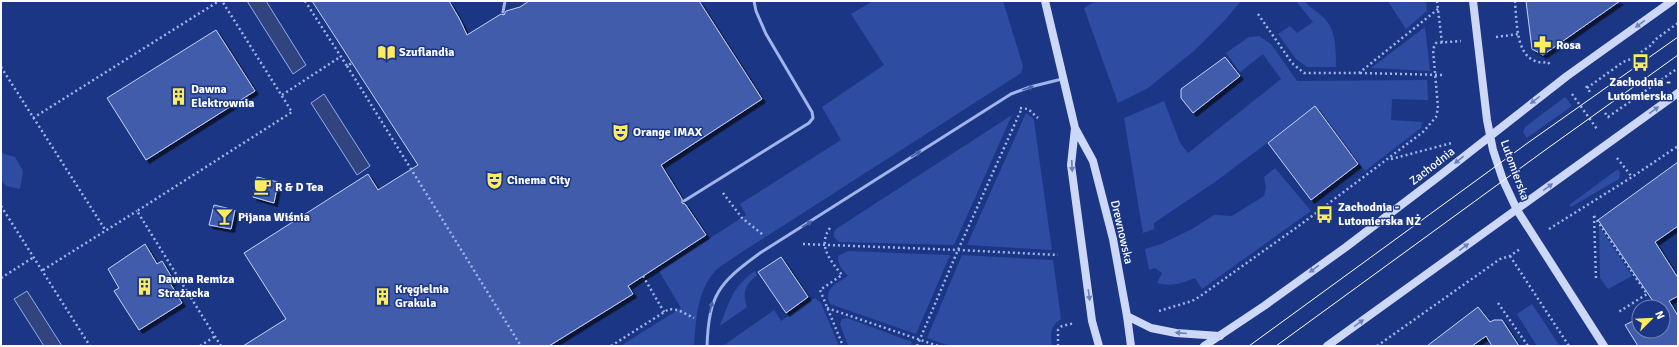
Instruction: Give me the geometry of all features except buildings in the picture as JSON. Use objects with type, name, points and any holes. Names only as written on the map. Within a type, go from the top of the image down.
[{"type":"main road","name":"Drewnowska","points":[[1045,1],[1075,128],[1093,160],[1113,239],[1131,346]]},
{"type":"main road","name":"Lutomierska","points":[[1473,1],[1490,136],[1503,180],[1517,210],[1604,346]]},
{"type":"main road","name":"Zachodnia","points":[[1204,346],[1264,306],[1346,247],[1567,76],[1672,1]]},
{"type":"main road","points":[[1327,346],[1678,93]]},
{"type":"main road","name":"Drewnowska","points":[[1075,128],[1071,165],[1092,321],[1099,346]]},
{"type":"main road","points":[[1127,316],[1151,328],[1176,333],[1220,336]]},
{"type":"lane","points":[[503,12],[505,1]]},
{"type":"lane","points":[[684,201],[813,118],[812,112],[766,34],[756,11],[754,1]]},
{"type":"lane","points":[[707,346],[708,323],[711,306],[715,296],[734,273],[777,242],[1011,94],[1030,87],[1064,78]]},
{"type":"path","points":[[33,118],[220,1],[292,112],[106,231],[42,270]]},
{"type":"path","points":[[304,1],[347,66],[521,346]]},
{"type":"path","points":[[1437,1],[1442,43]]},
{"type":"path","points":[[1515,1],[1520,44],[1523,51],[1528,57],[1536,61],[1548,62]]},
{"type":"path","points":[[1359,73],[1438,9]]},
{"type":"path","points":[[1258,14],[1292,63],[1304,73],[1445,75]]},
{"type":"path","points":[[1587,88],[1623,62],[1631,59],[1650,46],[1656,39],[1678,23]]},
{"type":"path","points":[[1505,36],[1519,34]]},
{"type":"path","points":[[1157,311],[1192,301],[1199,297],[1423,132],[1436,117],[1438,108],[1433,49],[1436,44],[1450,42]]},
{"type":"path","points":[[282,95],[340,57]]},
{"type":"path","points":[[347,66],[352,63]]},
{"type":"path","points":[[1,67],[106,231]]},
{"type":"path","points":[[1608,117],[1678,68]]},
{"type":"path","points":[[1582,81],[1590,92]]},
{"type":"path","points":[[1577,102],[1600,133]]},
{"type":"path","points":[[917,346],[958,250],[1022,108]]},
{"type":"path","points":[[1017,109],[1028,109],[1038,118]]},
{"type":"path","points":[[1388,159],[1454,142]]},
{"type":"path","points":[[1561,221],[1632,178],[1678,146]]},
{"type":"path","points":[[1622,164],[1632,178]]},
{"type":"path","points":[[715,182],[742,218],[766,236],[777,242],[824,246],[1058,255]]},
{"type":"path","points":[[1,206],[90,346]]},
{"type":"path","points":[[137,211],[220,346]]},
{"type":"path","points":[[1596,279],[1594,216],[1647,294],[1617,313]]},
{"type":"path","points":[[832,226],[828,231],[824,246],[827,255],[842,276],[820,290],[843,346]]},
{"type":"path","points":[[1377,346],[1500,259],[1510,256],[1519,250]]},
{"type":"path","points":[[1510,256],[1569,346]]},
{"type":"path","points":[[1,278],[34,257]]},
{"type":"path","points":[[643,276],[664,312]]},
{"type":"path","points":[[1498,303],[1528,346]]},
{"type":"path","points":[[827,308],[938,346]]},
{"type":"path","points":[[611,346],[669,309],[678,310],[696,319]]},
{"type":"path","points":[[1058,346],[1058,330],[1062,326],[1072,324]]},
{"type":"path","points":[[200,346],[214,337]]},
{"type":"shaded area","points":[[247,1],[266,1],[306,65],[293,74]]},
{"type":"shaded area","points":[[873,1],[1003,1],[1023,66],[1021,73],[716,270],[701,296],[694,346],[622,346],[681,308],[659,271],[746,215],[740,204],[841,140],[822,107],[884,65],[851,14]]},
{"type":"shaded area","points":[[1096,1],[1241,1],[1225,20],[1195,50],[1148,88],[1118,103],[1084,8]]},
{"type":"shaded area","points":[[1296,1],[1305,1],[1326,20],[1331,27],[1335,44],[1336,67],[1307,67],[1296,59],[1278,34],[1290,26],[1297,33],[1313,22]]},
{"type":"shaded area","points":[[1388,1],[1426,1],[1427,11],[1406,29]]},
{"type":"shaded area","points":[[1425,27],[1430,71],[1371,68]]},
{"type":"shaded area","points":[[1259,36],[1271,44],[1297,81],[1427,80],[1428,100],[1392,99],[1391,120],[1422,122],[1421,128],[1365,171],[1315,107],[1215,182],[1154,223],[1154,229],[1143,233],[1124,118],[1164,101],[1180,143],[1188,153],[1281,79],[1263,54],[1240,72],[1226,53],[1249,37]]},
{"type":"shaded area","points":[[324,94],[370,166],[357,175],[311,103]]},
{"type":"shaded area","points":[[1565,97],[1572,106],[1527,138],[1523,132],[1525,127]]},
{"type":"shaded area","points":[[1026,113],[1033,118],[1034,121],[1052,250],[967,245]]},
{"type":"shaded area","points":[[1012,115],[954,245],[839,242],[834,237],[834,232],[836,229]]},
{"type":"shaded area","points":[[1,153],[15,157],[23,171],[20,189],[6,186],[1,179]]},
{"type":"shaded area","points":[[1275,168],[1311,211],[1202,289],[1195,278],[1181,283],[1157,283],[1162,273],[1155,268],[1149,270],[1145,249],[1161,244],[1192,229],[1214,215],[1232,216],[1264,196],[1266,187],[1264,177]]},
{"type":"shaded area","points":[[1618,169],[1620,173],[1619,179],[1571,207],[1569,205]]},
{"type":"shaded area","points":[[1599,226],[1632,276],[1608,289],[1600,278]]},
{"type":"shaded area","points":[[848,251],[950,255],[916,334],[830,304],[828,299],[829,290],[835,284],[848,276],[838,262],[838,256]]},
{"type":"shaded area","points":[[962,255],[1053,260],[1061,319],[1057,322],[1052,331],[1052,346],[950,346],[927,338]]},
{"type":"shaded area","points":[[755,271],[757,275],[747,286],[745,293],[747,307],[720,326],[733,295],[742,283]]},
{"type":"shaded area","points":[[27,291],[62,346],[44,346],[14,299]]},
{"type":"shaded area","points":[[815,298],[821,303],[839,346],[723,346],[774,310],[781,321]]},
{"type":"shaded area","points":[[1532,304],[1559,345],[1537,346],[1517,314]]},
{"type":"shaded area","points":[[847,318],[912,342],[910,346],[848,346],[840,324],[842,319]]},
{"type":"tram line","points":[[1249,346],[1529,142],[1678,37]]},
{"type":"tram line","points":[[1276,346],[1678,55]]},
{"type":"place","name":"Rosa","points":[[1543,45]]},
{"type":"place","name":"Szuflandia","points":[[386,52]]},
{"type":"place","name":"Zachodnia - Lutomierska","points":[[1640,63]]},
{"type":"place","name":"Dawna Elektrownia","points":[[178,96]]},
{"type":"place","name":"Orange IMAX","points":[[620,132]]},
{"type":"place","name":"Cinema City","points":[[494,180]]},
{"type":"place","name":"R & D Tea","points":[[262,187]]},
{"type":"place","name":"Zachodnia - Lutomierska NŻ","points":[[1325,214]]},
{"type":"place","name":"Pijana Wiśnia","points":[[225,217]]},
{"type":"place","name":"Dawna Remiza Strażacka","points":[[145,286]]},
{"type":"place","name":"Kręgielnia Grakula","points":[[382,296]]}]
